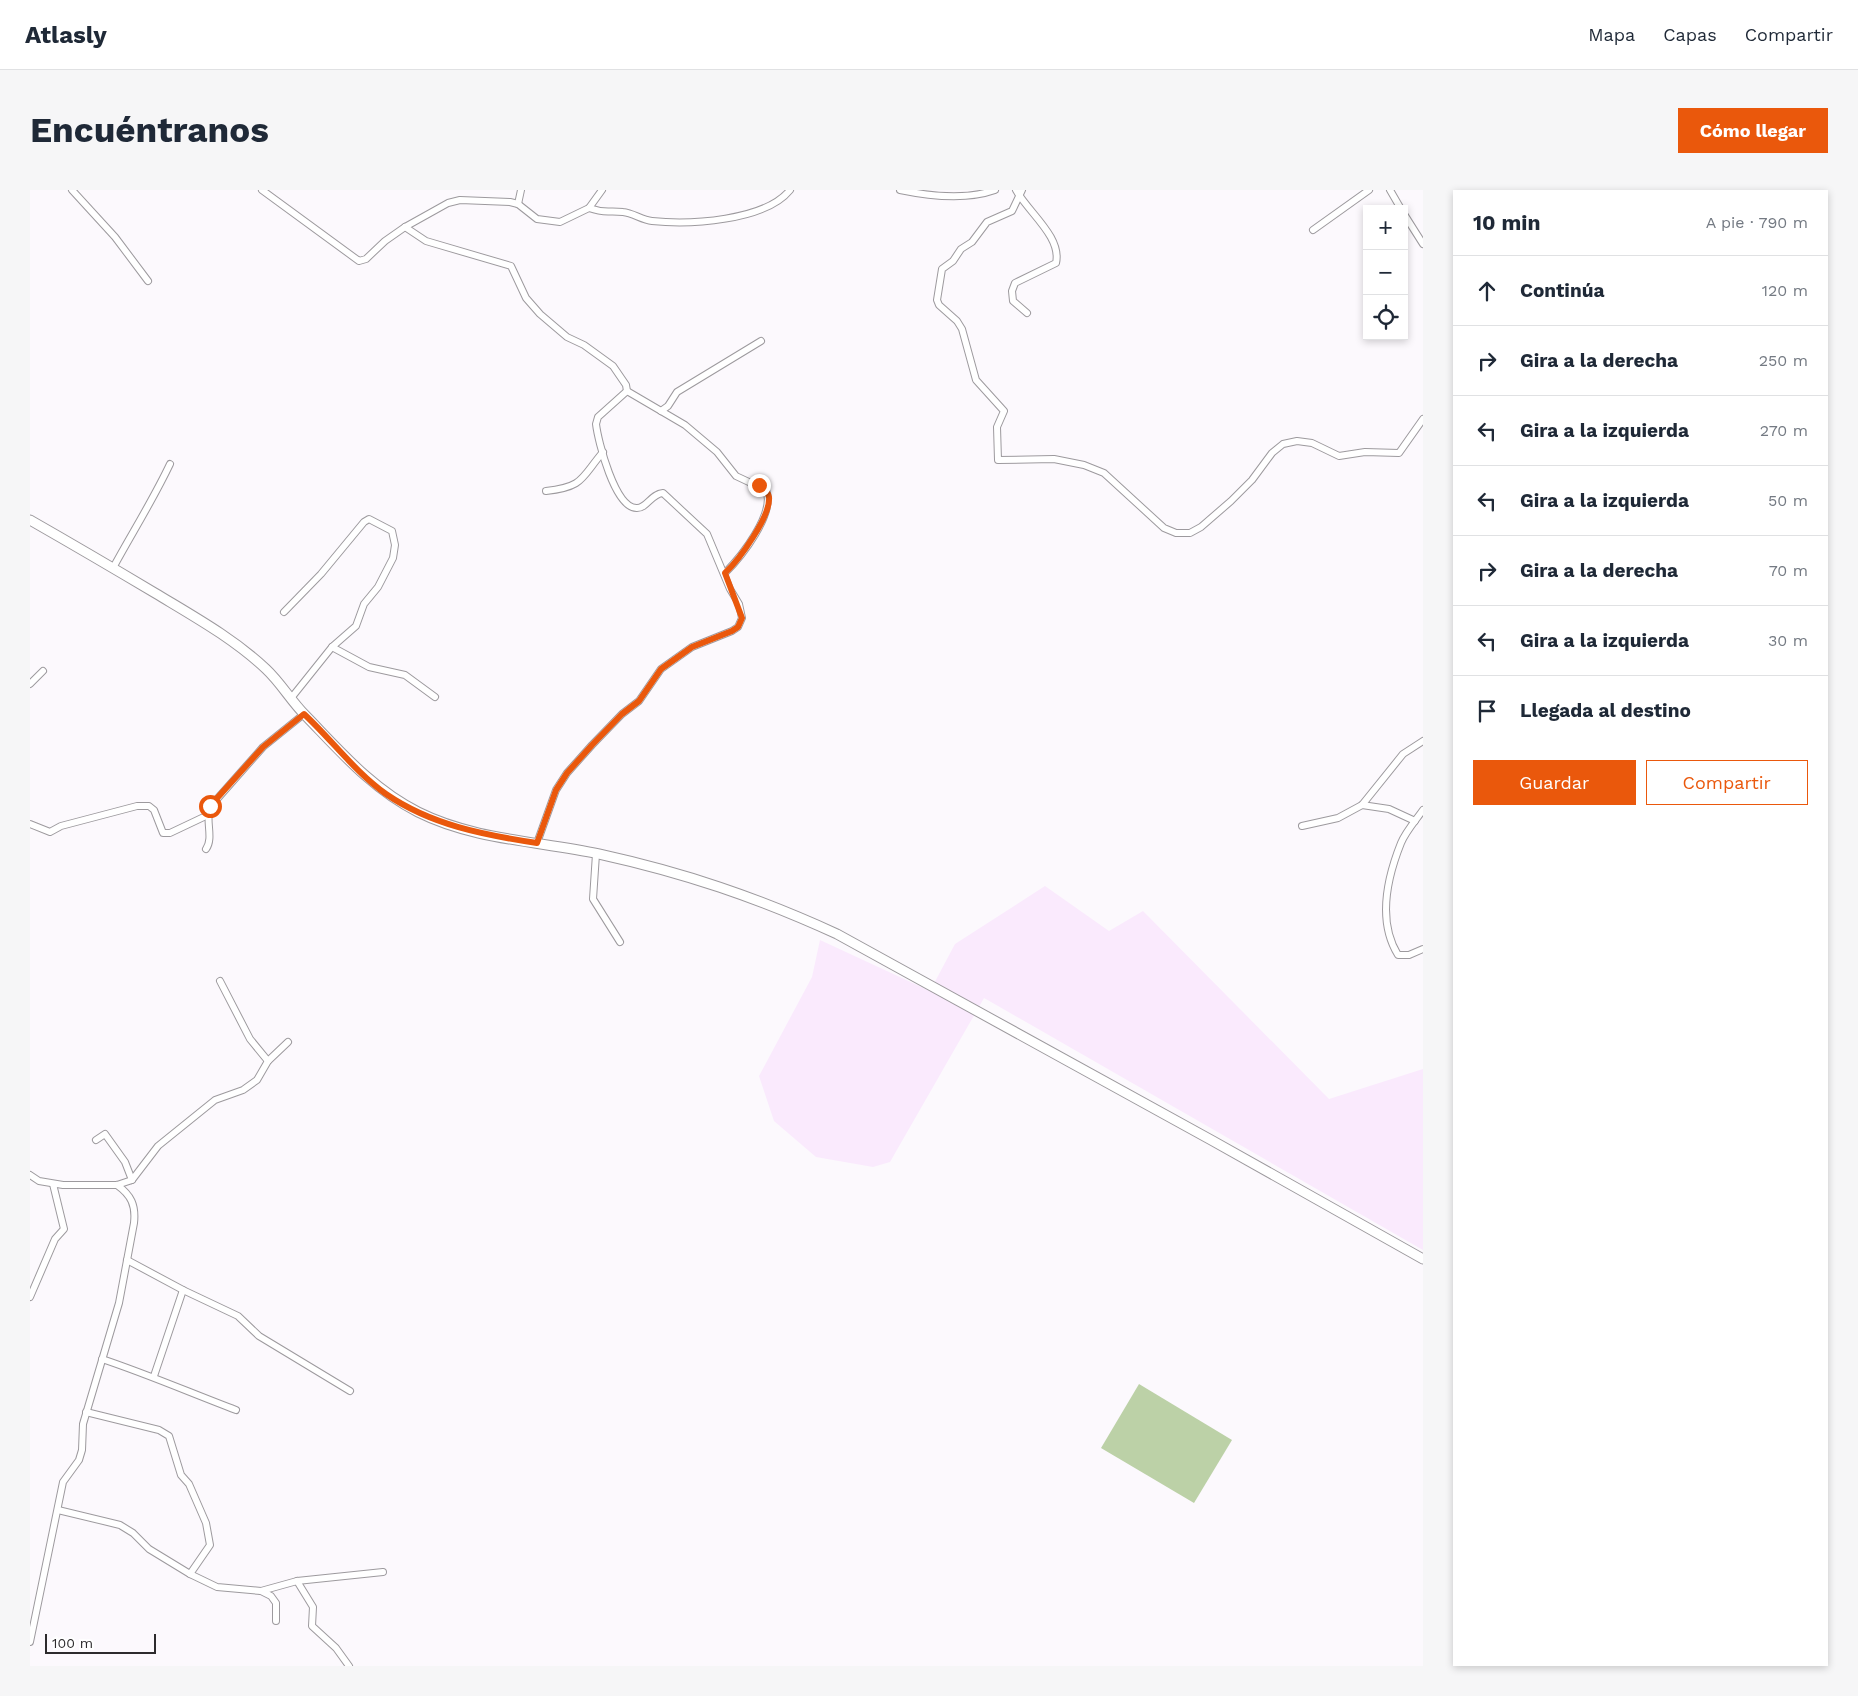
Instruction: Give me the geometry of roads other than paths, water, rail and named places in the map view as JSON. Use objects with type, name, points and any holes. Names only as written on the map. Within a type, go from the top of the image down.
[{"type":"main road","points":[[30,520],[229,638],[266,669],[304,714],[368,778],[386,794],[418,812],[456,827],[490,836],[596,854],[676,872],[746,895],[837,934],[1213,1140],[1423,1259]]},
{"type":"street","points":[[72,190],[115,238],[148,281]]},
{"type":"street","points":[[262,190],[359,261],[366,259],[385,241],[405,228],[455,201],[510,202],[518,204],[537,219],[548,222],[560,222],[589,208],[602,190]]},
{"type":"street","points":[[518,204],[521,190]]},
{"type":"street","points":[[589,208],[603,213],[623,212],[649,221],[726,218],[762,209],[790,190]]},
{"type":"street","points":[[900,190],[937,195],[979,194],[995,190]]},
{"type":"street","points":[[1313,230],[1369,190]]},
{"type":"street","points":[[1390,190],[1399,205]]},
{"type":"street","points":[[1019,192],[1053,241],[1058,254],[1056,263],[1015,284],[1012,291],[1012,301],[1027,313]]},
{"type":"street","points":[[1019,192],[1012,211],[987,222],[972,242],[942,269],[937,300],[939,305],[957,321],[962,329],[976,380],[1004,411],[997,428],[998,460],[1054,459],[1084,465],[1104,473],[1164,528],[1176,534],[1190,533],[1202,527],[1231,501],[1252,480],[1272,453],[1283,444],[1297,441],[1312,443],[1339,456],[1365,452],[1398,453],[1423,419]]},
{"type":"street","points":[[1408,220],[1423,244]]},
{"type":"street","points":[[405,228],[426,241],[511,266],[526,298],[540,314],[567,337],[584,345],[613,366],[626,385],[626,391],[598,417],[596,429],[615,489],[630,506],[636,508],[641,507],[656,494],[662,493],[707,534],[725,573],[742,618],[738,627],[732,631],[692,647],[661,669],[639,701],[622,714],[567,773],[553,797],[537,843]]},
{"type":"street","points":[[660,411],[668,406],[677,392],[761,341]]},
{"type":"street","points":[[626,391],[685,426],[717,452],[736,476],[759,485],[766,490],[769,497],[767,514],[746,549],[725,573]]},
{"type":"street","points":[[546,491],[567,489],[578,483],[593,468],[603,452]]},
{"type":"street","points":[[113,568],[138,522],[154,498],[170,464]]},
{"type":"street","points":[[284,612],[320,574],[364,522],[369,519],[392,531],[396,545],[393,558],[378,587],[364,604],[356,626],[332,647],[292,698]]},
{"type":"street","points":[[332,647],[369,668],[404,675],[435,697]]},
{"type":"street","points":[[30,684],[43,671]]},
{"type":"street","points":[[206,849],[210,843],[208,815],[210,806],[263,747],[304,714]]},
{"type":"street","points":[[1302,826],[1338,818],[1362,805],[1403,754],[1423,741]]},
{"type":"street","points":[[30,824],[50,832],[109,812],[144,805],[154,810],[163,834],[170,834],[208,815]]},
{"type":"street","points":[[1362,805],[1389,809],[1416,821]]},
{"type":"street","points":[[1423,810],[1402,841],[1385,911],[1386,928],[1390,943],[1398,955],[1409,955],[1423,949]]},
{"type":"street","points":[[596,854],[593,899],[620,942]]},
{"type":"street","points":[[220,981],[250,1039],[268,1061]]},
{"type":"street","points":[[30,1175],[39,1181],[52,1184],[116,1185],[132,1180],[151,1153],[188,1120],[215,1100],[244,1090],[257,1080],[268,1061],[288,1042]]},
{"type":"street","points":[[96,1140],[104,1134],[115,1146],[132,1180]]},
{"type":"street","points":[[30,1297],[55,1239],[64,1230],[52,1184]]},
{"type":"street","points":[[30,1642],[64,1482],[79,1460],[82,1450],[83,1424],[86,1412],[119,1303],[135,1213],[126,1192],[116,1185]]},
{"type":"street","points":[[127,1260],[183,1290],[238,1316],[260,1336],[350,1391]]},
{"type":"street","points":[[154,1376],[183,1290]]},
{"type":"street","points":[[102,1359],[154,1376],[236,1410]]},
{"type":"street","points":[[86,1412],[159,1430],[169,1436],[181,1474],[189,1484],[206,1522],[210,1545],[190,1574]]},
{"type":"street","points":[[58,1510],[120,1525],[133,1533],[149,1549],[190,1574],[218,1587],[261,1591],[297,1581],[383,1572]]},
{"type":"street","points":[[297,1581],[312,1607],[312,1626],[330,1641],[349,1666]]},
{"type":"street","points":[[261,1591],[271,1596],[276,1603],[276,1622]]}]
